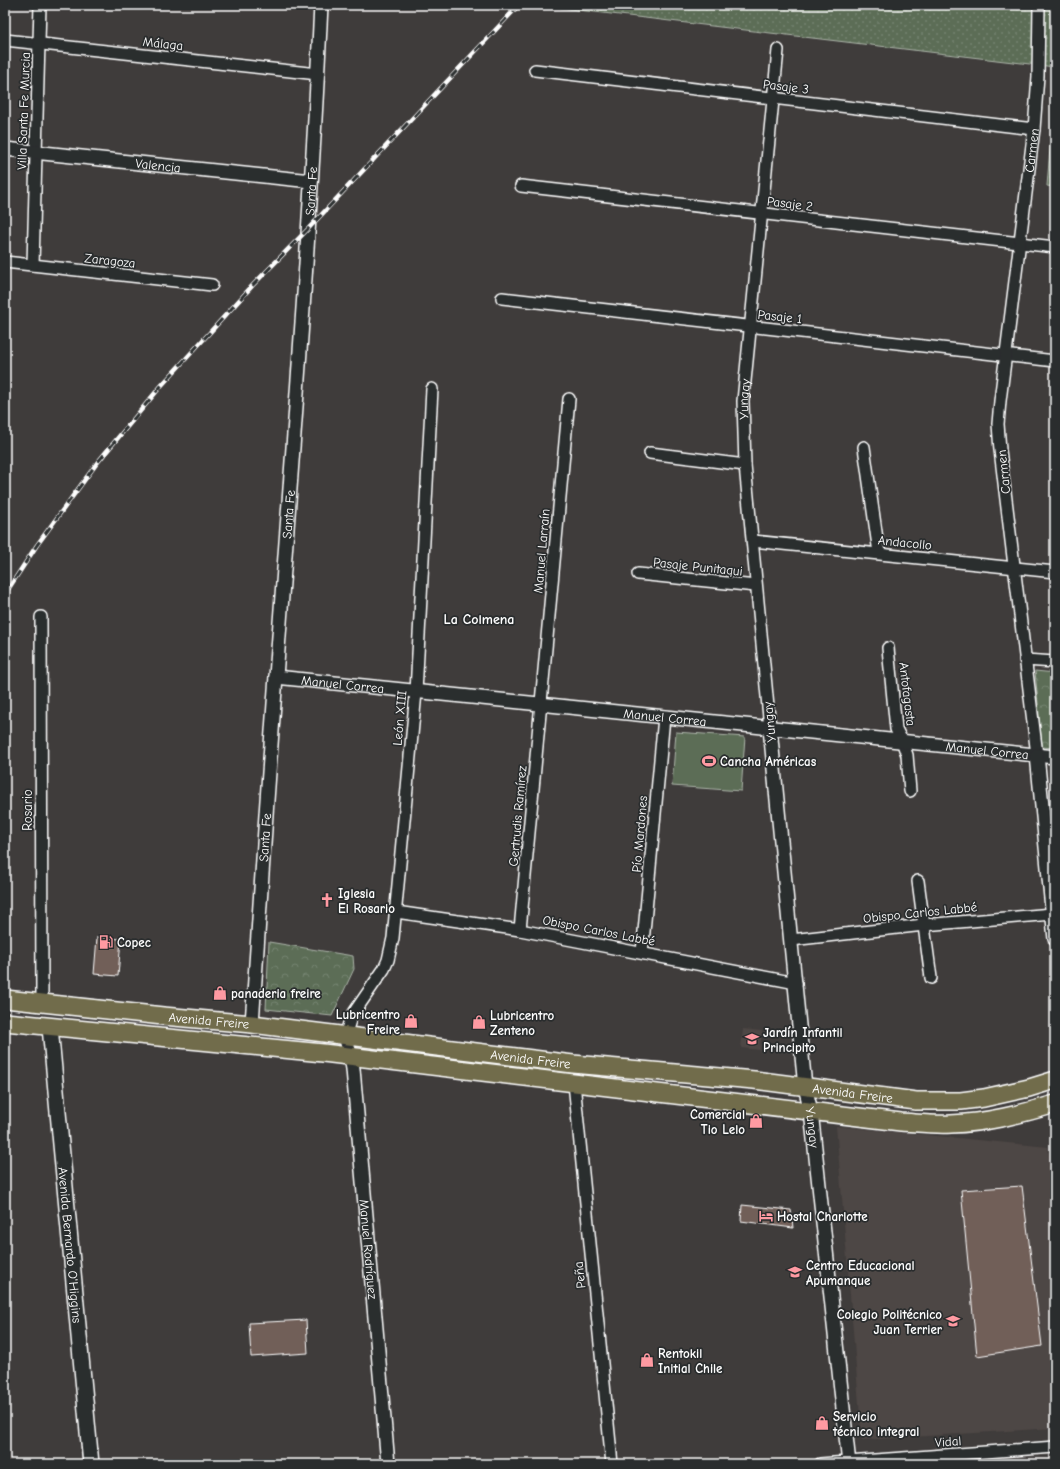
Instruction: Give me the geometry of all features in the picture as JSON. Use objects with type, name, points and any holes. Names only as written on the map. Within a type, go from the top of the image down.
[{"type":"main road","name":"Avenida Freire","points":[[5,999],[252,1024],[573,1064],[746,1080],[938,1102],[984,1098],[1030,1088],[1055,1080]]},
{"type":"main road","points":[[50,1027],[63,1015],[81,1006]]},
{"type":"main road","name":"Avenida Freire","points":[[5,1022],[351,1057],[901,1122],[951,1124],[1001,1118],[1055,1104]]},
{"type":"main road","points":[[221,1043],[252,1024]]},
{"type":"main road","name":"Avenida Bernardo O'Higgins","points":[[50,1027],[91,1464]]},
{"type":"street","name":"Villa Santa Fe Murcia","points":[[33,265],[40,5]]},
{"type":"street","name":"Santa Fe","points":[[252,1024],[311,181],[321,5]]},
{"type":"street","name":"Carmen","points":[[1039,5],[1038,76],[1034,129],[1005,355],[998,424],[1037,755],[1055,938]]},
{"type":"street","name":"Málaga","points":[[5,40],[318,74]]},
{"type":"street","name":"Yungay","points":[[778,50],[749,327],[743,401],[745,465],[805,1087],[811,1111],[849,1463]]},
{"type":"street","name":"Pasaje 3","points":[[535,70],[1034,129]]},
{"type":"street","name":"Valencia","points":[[5,149],[311,181]]},
{"type":"street","name":"Pasaje 2","points":[[521,186],[1055,247]]},
{"type":"street","name":"Zaragoza","points":[[5,262],[212,285]]},
{"type":"street","name":"Pasaje 1","points":[[502,298],[1055,361]]},
{"type":"street","name":"León XIII","points":[[345,1036],[351,1017],[378,978],[388,960],[393,938],[416,692],[432,389]]},
{"type":"street","name":"Manuel Larraín","points":[[541,704],[569,399]]},
{"type":"street","points":[[864,447],[879,553]]},
{"type":"street","points":[[650,453],[745,465]]},
{"type":"street","name":"Andacollo","points":[[753,541],[1055,572]]},
{"type":"street","name":"Pasaje Punitaqui","points":[[638,574],[756,586]]},
{"type":"street","name":"Rosario","points":[[41,617],[42,1003]]},
{"type":"street","name":"Antofagasta","points":[[888,648],[896,729],[907,755],[910,791]]},
{"type":"street","points":[[1025,660],[1055,662]]},
{"type":"street","name":"Manuel Correa","points":[[276,677],[1055,757]]},
{"type":"street","name":"Gertrudis Ramírez","points":[[520,930],[541,704]]},
{"type":"street","name":"Pío Mardones","points":[[642,953],[664,717]]},
{"type":"street","points":[[918,881],[931,978]]},
{"type":"street","name":"Obispo Carlos Labbé","points":[[396,912],[520,930],[796,983]]},
{"type":"street","name":"Obispo Carlos Labbé","points":[[791,940],[924,925],[1052,914]]},
{"type":"street","name":"Manuel Rodríguez","points":[[345,1036],[351,1057],[388,1464]]},
{"type":"street","name":"Peña","points":[[574,1083],[612,1464]]},
{"type":"street","name":"Vidal","points":[[820,1464],[1055,1447]]},
{"type":"shaded area","name":"Jardín Infantil Principito","points":[[743,1029],[762,1031],[760,1050],[741,1048]]},
{"type":"shaded area","name":"Colegio Politécnico Juan Terrier","points":[[836,1126],[1048,1147],[1055,1213],[1055,1428],[862,1440]]},
{"type":"green space","points":[[564,5],[1055,5],[1055,67],[561,8]]},
{"type":"green space","points":[[1055,86],[1055,187],[1047,186]]},
{"type":"green space","points":[[1035,671],[1055,673],[1055,748],[1042,747]]},
{"type":"green space","name":"Cancha Américas","points":[[676,732],[745,737],[741,791],[672,786]]},
{"type":"green space","points":[[269,942],[353,956],[354,969],[332,1016],[266,1009]]},
{"type":"building","points":[[1054,193],[1055,230],[1051,230]]},
{"type":"building","points":[[97,937],[121,939],[118,976],[94,974]]},
{"type":"building","points":[[1022,1186],[1042,1346],[977,1356],[961,1190]]},
{"type":"building","name":"Hostal Charlotte","points":[[742,1205],[791,1210],[793,1228],[741,1221]]},
{"type":"building","points":[[306,1320],[308,1353],[251,1357],[249,1323]]},
{"type":"railway","points":[[5,594],[37,545],[97,463],[161,386],[253,285],[308,229],[519,5]]},
{"type":"place","name":"Cancha Américas","points":[[709,761]]},
{"type":"place","name":"Iglesia El Rosario","points":[[327,900]]},
{"type":"place","name":"Copec","points":[[106,942]]},
{"type":"place","name":"panaderia freire","points":[[220,993]]},
{"type":"place","name":"Lubricentro Freire","points":[[411,1021]]},
{"type":"place","name":"Lubricentro Zenteno","points":[[479,1022]]},
{"type":"place","name":"Jardín Infantil Principito","points":[[752,1039]]},
{"type":"place","name":"Comercial Tio Lelo","points":[[756,1121]]},
{"type":"place","name":"Hostal Charlotte","points":[[766,1216]]},
{"type":"place","name":"Centro Educacional Apumanque","points":[[795,1272]]},
{"type":"place","name":"Colegio Politécnico Juan Terrier","points":[[953,1321]]},
{"type":"place","name":"Rentokil Initial Chile","points":[[647,1360]]},
{"type":"place","name":"Servicio técnico integral","points":[[822,1423]]},
{"type":"district","name":"La Colmena","points":[[479,619]]}]
